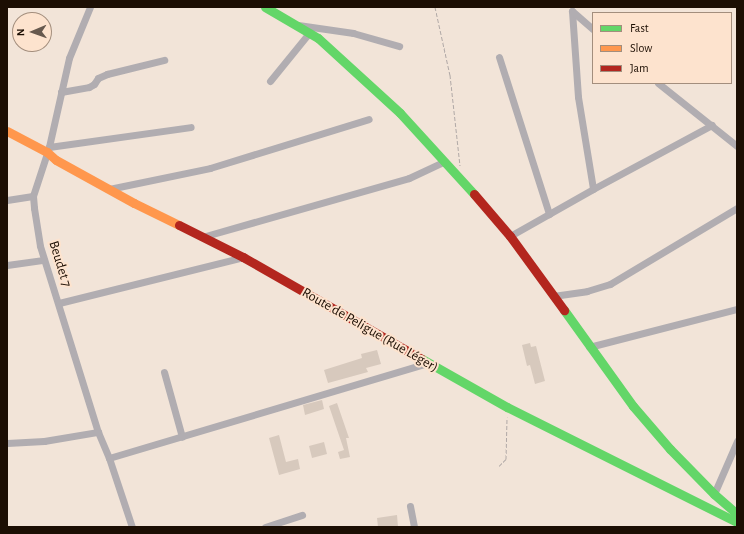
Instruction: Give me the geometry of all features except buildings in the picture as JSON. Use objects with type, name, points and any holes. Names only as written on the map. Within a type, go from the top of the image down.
[{"type":"street","name":"Beudet 7","points":[[90,7],[69,58],[48,150],[33,196],[40,246],[44,260],[59,303],[98,432],[109,458],[132,527]]},
{"type":"street","points":[[265,7],[318,38],[400,113],[461,179],[510,236],[633,406],[670,449],[714,494],[737,514]]},
{"type":"street","points":[[592,27],[572,11],[578,97],[593,189]]},
{"type":"street","points":[[293,24],[352,33],[399,46]]},
{"type":"street","points":[[270,81],[309,33]]},
{"type":"street","points":[[499,57],[549,214]]},
{"type":"street","points":[[61,92],[89,87],[94,84],[98,78],[107,74],[164,60]]},
{"type":"street","points":[[659,84],[737,146]]},
{"type":"street","points":[[109,189],[210,168],[369,119]]},
{"type":"street","points":[[510,236],[593,189],[712,125]]},
{"type":"street","points":[[48,150],[190,127]]},
{"type":"street","name":"Route de Peligue (Rue Léger)","points":[[7,131],[48,150],[56,160],[109,189],[243,257],[427,363],[507,407],[567,435],[737,522]]},
{"type":"street","points":[[202,237],[409,178],[444,162]]},
{"type":"street","points":[[7,200],[33,196]]},
{"type":"street","points":[[553,296],[587,291],[610,284],[737,208]]},
{"type":"street","points":[[59,303],[243,257]]},
{"type":"street","points":[[7,265],[44,260]]},
{"type":"street","points":[[589,347],[737,309]]},
{"type":"street","points":[[109,458],[427,363]]},
{"type":"street","points":[[164,372],[182,437]]},
{"type":"street","points":[[7,444],[44,441],[98,432]]},
{"type":"street","points":[[714,494],[737,441]]},
{"type":"street","points":[[410,506],[414,527]]},
{"type":"street","points":[[265,527],[302,515]]},
{"type":"path","points":[[435,7],[450,75],[461,179]]},
{"type":"path","points":[[500,466],[506,459],[507,407]]},
{"type":"traffic: fast","points":[[265,7],[318,38],[400,113],[474,194]]},
{"type":"traffic: fast","points":[[564,310],[633,406],[670,449],[714,494],[737,514]]},
{"type":"traffic: fast","points":[[422,359],[507,407],[737,522]]},
{"type":"traffic: slow","points":[[7,131],[47,152],[56,160],[134,203],[179,225]]},
{"type":"traffic: jam","points":[[474,194],[510,236],[564,310]]},
{"type":"traffic: jam","points":[[179,225],[243,257],[422,359]]}]
